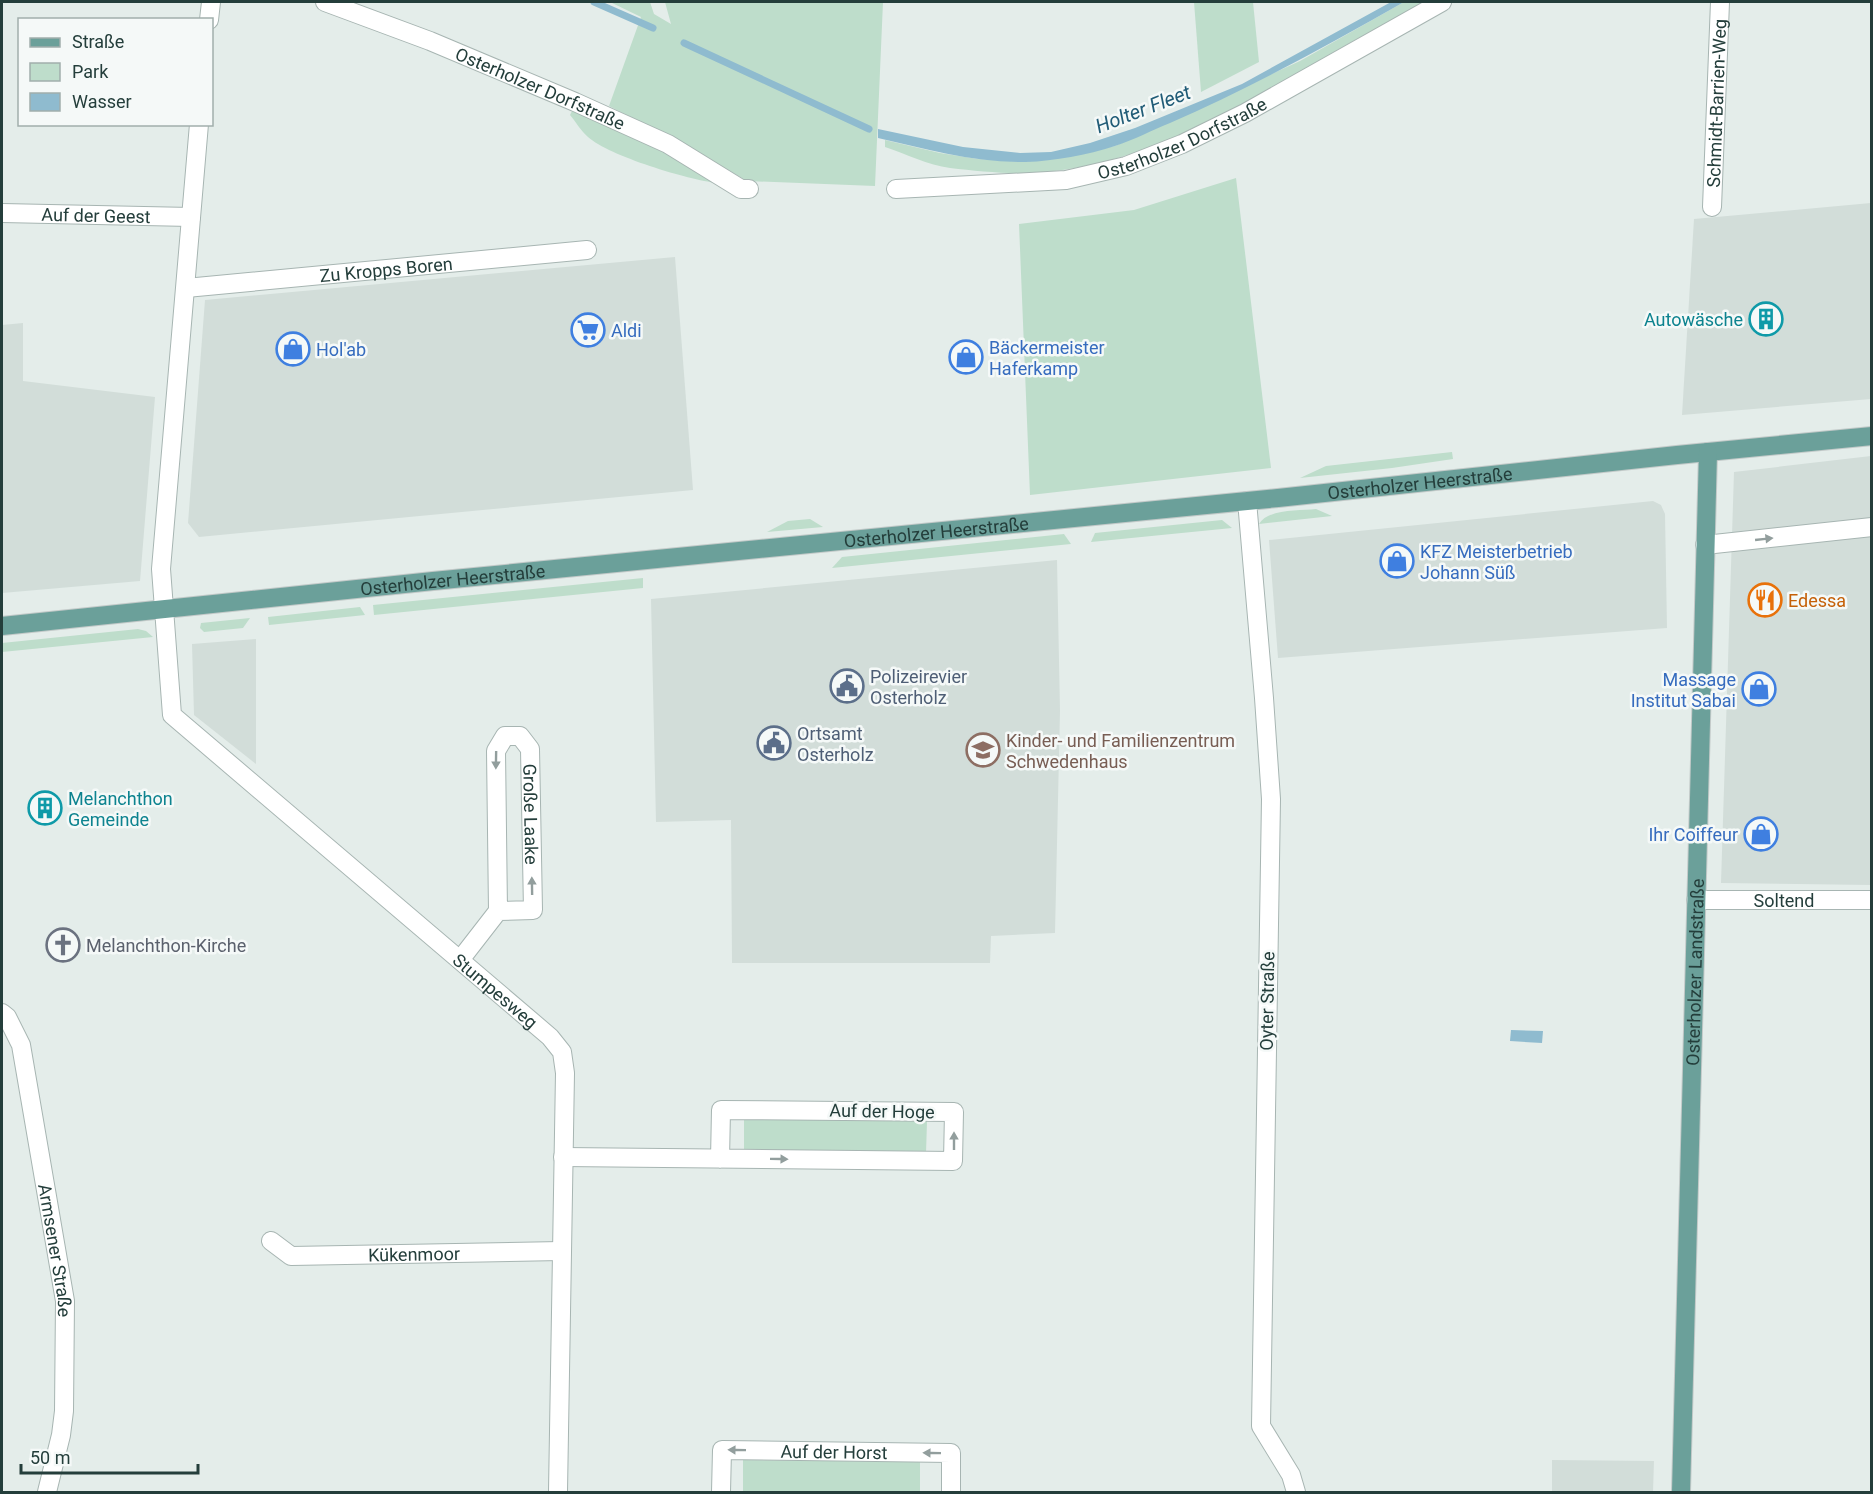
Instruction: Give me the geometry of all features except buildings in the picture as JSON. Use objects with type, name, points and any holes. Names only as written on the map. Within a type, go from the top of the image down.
[{"type":"main road","name":"Osterholzer Heerstraße","points":[[2,626],[1872,436]]},
{"type":"main road","name":"Osterholzer Landstraße","points":[[1680,1492],[1708,452]]},
{"type":"street","points":[[209,18],[211,2]]},
{"type":"street","name":"Osterholzer Dorfstraße","points":[[325,2],[430,41],[575,102],[668,144],[741,189],[749,189]]},
{"type":"street","name":"Osterholzer Dorfstraße","points":[[896,189],[1066,180],[1126,166],[1182,144],[1245,113],[1442,2]]},
{"type":"street","name":"Schmidt-Barrien-Weg","points":[[1712,207],[1720,2]]},
{"type":"street","points":[[164,610],[161,569],[200,126]]},
{"type":"street","name":"Auf der Geest","points":[[2,213],[191,217]]},
{"type":"street","name":"Zu Kropps Boren","points":[[186,288],[587,250]]},
{"type":"street","name":"Oyter Straße","points":[[1247,501],[1271,799],[1261,1426],[1291,1475],[1296,1492]]},
{"type":"street","points":[[1705,545],[1872,527]]},
{"type":"street","name":"Stumpesweg","points":[[164,610],[172,716],[550,1037],[562,1052],[565,1073],[558,1492]]},
{"type":"street","name":"Große Laake","points":[[505,736],[520,736],[530,749],[533,910],[498,911],[496,751],[505,736]]},
{"type":"street","name":"Soltend","points":[[1696,900],[1872,900]]},
{"type":"street","points":[[460,960],[498,911]]},
{"type":"street","name":"Armsener Straße","points":[[2,1013],[7,1017],[21,1046],[65,1300],[64,1412],[61,1435],[47,1492]]},
{"type":"street","name":"Auf der Hoge","points":[[563,1157],[720,1159],[953,1161],[954,1112],[721,1110],[720,1159]]},
{"type":"street","name":"Kükenmoor","points":[[271,1241],[291,1256],[561,1251]]},
{"type":"street","name":"Auf der Horst","points":[[721,1492],[722,1450],[733,1450],[951,1453],[951,1492]]},
{"type":"shaded area","points":[[1871,203],[1871,399],[1682,415],[1694,219]]},
{"type":"shaded area","points":[[675,257],[693,490],[199,537],[188,523],[205,300]]},
{"type":"shaded area","points":[[23,323],[23,381],[155,397],[140,581],[2,593],[2,325]]},
{"type":"shaded area","points":[[1871,456],[1871,885],[1721,883],[1734,472]]},
{"type":"shaded area","points":[[1653,501],[1661,505],[1665,514],[1667,628],[1278,658],[1269,540]]},
{"type":"shaded area","points":[[1057,560],[1060,711],[1055,933],[991,936],[990,963],[732,963],[731,820],[656,822],[651,599]]},
{"type":"shaded area","points":[[256,639],[256,764],[194,715],[192,644]]},
{"type":"shaded area","points":[[1552,1460],[1654,1461],[1653,1492],[1552,1492]]},
{"type":"green space","points":[[610,2],[650,2],[654,14],[671,24],[665,2],[883,2],[875,186],[747,181],[691,148],[609,106],[641,17]]},
{"type":"green space","points":[[1194,2],[1253,2],[1259,62],[1201,92]]},
{"type":"green space","points":[[1404,2],[1424,2],[1221,116],[1148,148],[1111,160],[1072,169],[1001,173],[942,167],[885,147],[885,140],[978,159],[1025,162],[1115,146],[1300,61]]},
{"type":"green space","points":[[572,111],[609,125],[716,177],[717,183],[669,172],[613,152],[585,135],[570,115]]},
{"type":"green space","points":[[1236,178],[1271,468],[1030,495],[1019,224],[1134,210]]},
{"type":"green space","points":[[1452,452],[1453,459],[1300,478],[1326,466]]},
{"type":"green space","points":[[1316,509],[1332,516],[1259,524],[1270,515],[1277,513]]},
{"type":"green space","points":[[810,519],[823,527],[767,532],[788,521]]},
{"type":"green space","points":[[1222,520],[1232,528],[1091,542],[1095,533]]},
{"type":"green space","points":[[1064,534],[1071,544],[832,568],[842,557]]},
{"type":"green space","points":[[643,578],[643,588],[374,615],[373,605]]},
{"type":"green space","points":[[360,607],[365,615],[269,625],[268,617]]},
{"type":"green space","points":[[250,618],[243,628],[204,632],[200,628],[201,623]]},
{"type":"green space","points":[[138,629],[146,631],[153,637],[2,652],[2,643]]},
{"type":"green space","points":[[744,1118],[927,1121],[926,1153],[744,1150]]},
{"type":"green space","points":[[743,1460],[920,1462],[920,1492],[743,1492]]},
{"type":"water","points":[[1391,2],[1404,2],[1260,81],[1200,110],[1129,141],[1093,152],[1048,160],[1007,162],[951,154],[878,138],[878,129],[963,147],[1020,153],[1051,152],[1090,143],[1135,128],[1242,84]]},
{"type":"water","points":[[1511,1030],[1543,1031],[1542,1043],[1510,1041]]},
{"type":"waterway","name":"Holter Fleet","points":[[594,2],[653,28]]},
{"type":"waterway","name":"Holter Fleet","points":[[684,43],[869,129]]},
{"type":"place","name":"Autowäsche","points":[[1766,319]]},
{"type":"place","name":"Aldi","points":[[588,330]]},
{"type":"place","name":"Hol'ab","points":[[293,349]]},
{"type":"place","name":"Bäckermeister Haferkamp","points":[[966,357]]},
{"type":"place","name":"KFZ Meisterbetrieb Johann Süß","points":[[1397,561]]},
{"type":"place","name":"Edessa","points":[[1765,600]]},
{"type":"place","name":"Polizeirevier Osterholz","points":[[847,686]]},
{"type":"place","name":"Massage Institut Sabai","points":[[1759,689]]},
{"type":"place","name":"Ortsamt Osterholz","points":[[774,743]]},
{"type":"place","name":"Kinder- und Familienzentrum Schwedenhaus","points":[[983,750]]},
{"type":"place","name":"Melanchthon Gemeinde","points":[[45,808]]},
{"type":"place","name":"Ihr Coiffeur","points":[[1761,834]]},
{"type":"place","name":"Melanchthon-Kirche","points":[[63,945]]}]
